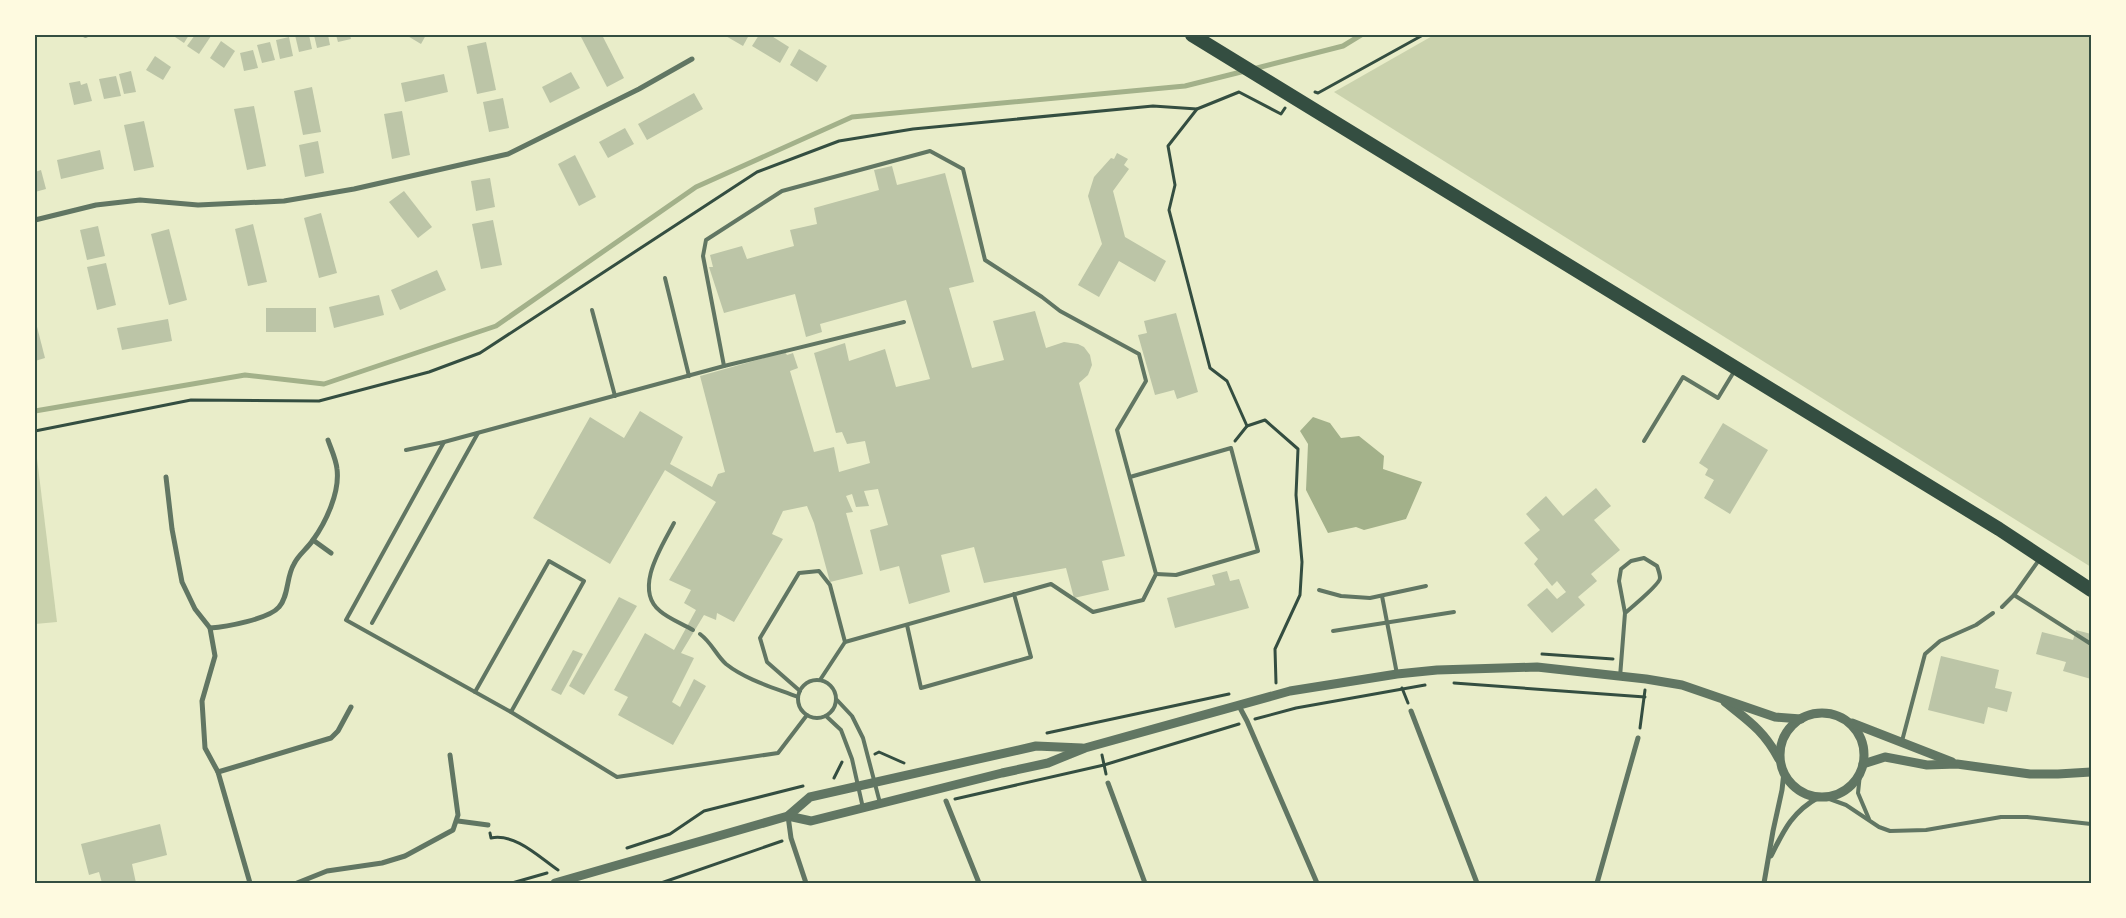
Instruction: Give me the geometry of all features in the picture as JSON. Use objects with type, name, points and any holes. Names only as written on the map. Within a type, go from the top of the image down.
[{"type":"highway","points":[[1192,35],[2000,529],[2091,590]]},
{"type":"street","points":[[35,220],[96,205],[140,200],[198,205],[284,201],[354,189],[508,154],[631,93],[692,59]]},
{"type":"street","points":[[210,628],[222,627],[271,614],[280,607],[294,563],[313,540],[323,524],[335,489],[337,470],[328,440]]},
{"type":"street","points":[[166,477],[172,529],[182,582],[195,609],[210,628],[215,656],[202,701],[205,748],[218,772],[250,883]]},
{"type":"street","points":[[313,540],[331,553]]},
{"type":"street","points":[[788,816],[810,820],[1048,763],[1085,748],[1290,691],[1397,674],[1437,670],[1537,667],[1646,679],[1682,685],[1775,717],[1801,719]]},
{"type":"street","points":[[1717,696],[1756,726],[1768,739],[1780,760],[1784,772],[1795,788],[1804,794],[1821,797],[1834,796],[1845,791],[1856,781],[1865,757],[1863,742],[1856,728],[1848,722]]},
{"type":"street","points":[[1239,706],[1317,883]]},
{"type":"street","points":[[218,772],[331,738],[338,732],[351,707]]},
{"type":"street","points":[[1411,711],[1476,883]]},
{"type":"street","points":[[1780,760],[1781,746],[1785,735],[1794,723],[1818,713],[1833,714],[1902,744],[1957,764]]},
{"type":"street","points":[[1597,883],[1638,738]]},
{"type":"street","points":[[555,883],[788,816],[810,797],[1036,746],[1085,748]]},
{"type":"street","points":[[298,883],[327,872],[382,863],[405,856],[453,830],[458,821],[458,815],[450,755]]},
{"type":"street","points":[[1863,764],[1886,757],[1927,765],[1957,764],[2030,774],[2091,772]]},
{"type":"street","points":[[1764,883],[1770,859],[1784,772]]},
{"type":"street","points":[[1108,783],[1146,883]]},
{"type":"street","points":[[1770,859],[1788,824],[1800,809],[1821,797]]},
{"type":"street","points":[[946,801],[979,883]]},
{"type":"street","points":[[788,816],[792,838],[806,883]]},
{"type":"street","points":[[458,821],[488,825]]},
{"type":"lane","points":[[724,366],[703,256],[706,240],[782,191],[930,151],[963,169],[985,260],[1060,311],[1139,354],[1146,380],[1118,430],[1156,574],[1143,600],[1093,612],[1051,584],[845,642],[820,680]]},
{"type":"lane","points":[[665,278],[689,376]]},
{"type":"lane","points":[[592,310],[615,396]]},
{"type":"lane","points":[[406,450],[444,442],[724,366],[904,322]]},
{"type":"lane","points":[[1644,441],[1683,377],[1718,398],[1736,368]]},
{"type":"lane","points":[[372,623],[478,433]]},
{"type":"lane","points":[[444,442],[346,620],[511,712],[617,777],[778,753],[807,716]]},
{"type":"lane","points":[[1130,477],[1231,448],[1258,551],[1176,575],[1156,574]]},
{"type":"lane","points":[[674,523],[653,565],[650,577],[650,592],[653,604],[660,612],[693,630]]},
{"type":"lane","points":[[1620,677],[1625,613],[1619,581],[1621,569],[1631,561],[1644,558],[1657,566],[1660,578],[1657,586],[1643,595],[1625,613]]},
{"type":"lane","points":[[2002,607],[2014,595],[2041,558]]},
{"type":"lane","points":[[474,692],[549,561],[584,581],[511,712]]},
{"type":"lane","points":[[800,691],[767,662],[760,638],[799,573],[819,571],[830,585],[845,642]]},
{"type":"lane","points":[[1318,590],[1341,596],[1370,598],[1426,586]]},
{"type":"lane","points":[[907,625],[922,688],[1030,657],[1014,594]]},
{"type":"lane","points":[[2014,595],[2091,644]]},
{"type":"lane","points":[[1382,596],[1397,674]]},
{"type":"lane","points":[[1333,631],[1454,612]]},
{"type":"lane","points":[[1902,744],[1925,654],[1940,641],[1976,625],[1993,613]]},
{"type":"lane","points":[[700,634],[714,646],[719,656],[728,665],[755,680],[798,697]]},
{"type":"lane","points":[[820,680],[832,686],[836,700],[835,706],[826,716],[820,718],[807,716],[798,704],[798,697],[800,691],[808,682],[820,680]]},
{"type":"lane","points":[[836,700],[852,716],[863,738],[880,803]]},
{"type":"lane","points":[[826,716],[840,730],[852,759],[863,808]]},
{"type":"lane","points":[[1860,774],[1859,799],[1870,822]]},
{"type":"lane","points":[[1821,797],[1846,804],[1870,822],[1890,831],[1926,830],[2001,817],[2027,817],[2091,824]]},
{"type":"path","points":[[1311,89],[1318,93],[1423,35]]},
{"type":"path","points":[[35,432],[191,400],[319,401],[429,372],[480,353],[757,172],[839,141],[913,130],[1153,106],[1197,108],[1239,92],[1281,114],[1293,97]]},
{"type":"path","points":[[1197,108],[1168,146],[1175,185],[1169,210],[1210,368],[1227,380],[1247,426],[1265,420],[1298,449],[1296,495],[1302,562],[1300,595],[1275,649],[1276,683]]},
{"type":"path","points":[[1397,674],[1411,711]]},
{"type":"path","points":[[1638,738],[1646,679]]},
{"type":"path","points":[[1445,683],[1645,697]]},
{"type":"path","points":[[946,801],[1104,766],[1247,721],[1296,708],[1402,688],[1428,685]]},
{"type":"path","points":[[1099,745],[1108,783]]},
{"type":"path","points":[[488,825],[491,838],[509,839],[558,870]]},
{"type":"path","points":[[661,883],[792,838]]},
{"type":"shaded area","points":[[1434,35],[2091,35],[2091,567],[1334,92]]},
{"type":"shaded area","points":[[1313,417],[1330,423],[1341,438],[1359,436],[1384,456],[1383,469],[1422,482],[1406,519],[1364,530],[1356,527],[1328,533],[1306,490],[1308,444],[1300,431]]},
{"type":"shaded area","points":[[35,442],[57,622],[35,624]]},
{"type":"building","points":[[172,35],[189,35],[184,43]]},
{"type":"building","points":[[195,35],[211,36],[199,54],[187,46]]},
{"type":"building","points":[[295,35],[309,35],[312,49],[299,52]]},
{"type":"building","points":[[314,35],[328,35],[330,45],[317,48]]},
{"type":"building","points":[[336,35],[350,35],[351,39],[338,42]]},
{"type":"building","points":[[406,35],[426,35],[421,44]]},
{"type":"building","points":[[580,35],[602,35],[624,78],[607,87]]},
{"type":"building","points":[[724,35],[749,35],[743,46]]},
{"type":"building","points":[[759,35],[770,35],[789,47],[780,63],[752,46]]},
{"type":"building","points":[[289,37],[293,56],[280,59],[276,40]]},
{"type":"building","points":[[221,41],[235,51],[224,68],[210,58]]},
{"type":"building","points":[[270,42],[275,60],[262,63],[257,45]]},
{"type":"building","points":[[486,42],[496,90],[477,94],[467,46]]},
{"type":"building","points":[[799,49],[827,66],[817,82],[790,65]]},
{"type":"building","points":[[253,50],[258,68],[244,71],[240,53]]},
{"type":"building","points":[[155,56],[171,67],[163,80],[146,70]]},
{"type":"building","points":[[131,71],[136,92],[124,94],[119,74]]},
{"type":"building","points":[[571,72],[580,88],[550,103],[542,87]]},
{"type":"building","points":[[444,74],[448,92],[405,102],[401,83]]},
{"type":"building","points":[[116,76],[121,96],[104,99],[99,79]]},
{"type":"building","points":[[80,81],[81,85],[87,83],[92,101],[74,105],[69,83]]},
{"type":"building","points":[[312,87],[321,132],[303,135],[294,91]]},
{"type":"building","points":[[694,93],[703,109],[647,140],[638,124]]},
{"type":"building","points":[[503,98],[509,128],[489,132],[483,102]]},
{"type":"building","points":[[254,106],[266,166],[247,170],[234,109]]},
{"type":"building","points":[[402,111],[410,155],[392,159],[384,114]]},
{"type":"building","points":[[144,121],[154,167],[134,171],[124,125]]},
{"type":"building","points":[[625,128],[634,144],[608,158],[599,142]]},
{"type":"building","points":[[318,141],[324,173],[305,177],[299,145]]},
{"type":"building","points":[[100,150],[104,169],[61,179],[57,160]]},
{"type":"building","points":[[1117,153],[1128,159],[1124,165],[1129,169],[1113,191],[1125,237],[1166,261],[1155,282],[1119,261],[1099,297],[1078,285],[1102,244],[1088,196],[1094,177],[1111,158],[1114,159]]},
{"type":"building","points":[[575,155],[596,197],[579,206],[558,164]]},
{"type":"building","points":[[892,166],[897,185],[945,173],[974,282],[949,288],[972,368],[1004,360],[993,321],[1035,311],[1046,348],[1064,342],[1078,344],[1084,347],[1090,355],[1092,365],[1088,375],[1079,383],[1125,556],[1102,561],[1109,590],[1074,598],[1066,568],[984,583],[974,547],[941,555],[950,592],[909,604],[899,566],[880,571],[870,530],[888,525],[878,489],[864,491],[869,506],[856,507],[852,494],[846,496],[853,512],[846,513],[863,574],[830,582],[814,523],[807,506],[783,511],[772,534],[783,539],[734,622],[717,613],[716,620],[704,615],[681,653],[694,658],[672,702],[680,707],[694,679],[706,686],[673,745],[618,715],[628,697],[614,690],[645,633],[674,650],[696,610],[684,603],[691,590],[669,580],[716,502],[665,470],[610,564],[533,518],[590,417],[624,438],[640,411],[683,437],[670,464],[712,487],[718,474],[725,472],[700,376],[785,352],[787,355],[793,353],[798,368],[790,371],[814,452],[834,447],[839,472],[870,463],[865,441],[847,444],[842,432],[836,433],[814,353],[845,343],[849,361],[885,349],[896,387],[930,379],[906,300],[820,324],[822,332],[806,337],[795,294],[724,313],[709,267],[713,267],[710,255],[742,246],[747,259],[794,246],[790,230],[817,224],[814,208],[879,190],[874,170]]},
{"type":"building","points":[[41,170],[46,189],[35,192],[35,172]]},
{"type":"building","points":[[490,178],[495,207],[476,211],[471,181]]},
{"type":"building","points":[[404,191],[432,227],[418,238],[389,202]]},
{"type":"building","points":[[321,213],[337,273],[319,278],[304,218]]},
{"type":"building","points":[[493,220],[502,265],[481,269],[472,224]]},
{"type":"building","points":[[253,224],[267,282],[248,286],[235,229]]},
{"type":"building","points":[[98,226],[105,256],[87,260],[80,230]]},
{"type":"building","points":[[169,229],[187,300],[169,305],[151,234]]},
{"type":"building","points":[[106,263],[116,305],[97,310],[87,267]]},
{"type":"building","points":[[437,270],[446,290],[400,310],[391,290]]},
{"type":"building","points":[[379,295],[384,315],[334,328],[329,307]]},
{"type":"building","points":[[266,308],[316,308],[316,332],[266,332]]},
{"type":"building","points":[[1176,313],[1198,392],[1177,399],[1174,390],[1155,395],[1138,335],[1147,333],[1144,321]]},
{"type":"building","points":[[35,319],[45,358],[35,361]]},
{"type":"building","points":[[168,319],[172,341],[122,350],[117,328]]},
{"type":"building","points":[[1723,423],[1768,450],[1730,514],[1704,498],[1714,480],[1705,475],[1708,469],[1699,463]]},
{"type":"building","points":[[1596,488],[1611,506],[1594,520],[1620,550],[1591,574],[1597,581],[1578,597],[1585,605],[1552,633],[1527,605],[1547,588],[1557,599],[1566,592],[1557,581],[1552,586],[1534,564],[1538,559],[1524,543],[1540,530],[1526,514],[1546,496],[1563,516]]},
{"type":"building","points":[[1227,571],[1230,581],[1239,579],[1249,608],[1175,628],[1167,598],[1215,585],[1212,575]]},
{"type":"building","points":[[619,597],[637,606],[584,695],[569,686]]},
{"type":"building","points":[[2076,630],[2091,634],[2091,679],[2063,671],[2066,662],[2036,654],[2042,632],[2073,640]]},
{"type":"building","points":[[573,650],[583,654],[561,695],[551,690]]},
{"type":"building","points":[[1941,656],[1999,670],[1995,688],[2012,692],[2007,712],[1988,707],[1984,724],[1928,710]]},
{"type":"building","points":[[160,824],[167,855],[132,864],[136,883],[102,883],[99,872],[89,875],[81,844]]},
{"type":"waterway","points":[[1253,69],[1343,46],[1361,35]]},
{"type":"waterway","points":[[35,411],[245,375],[324,384],[496,326],[696,187],[852,117],[1185,86],[1245,71]]}]
